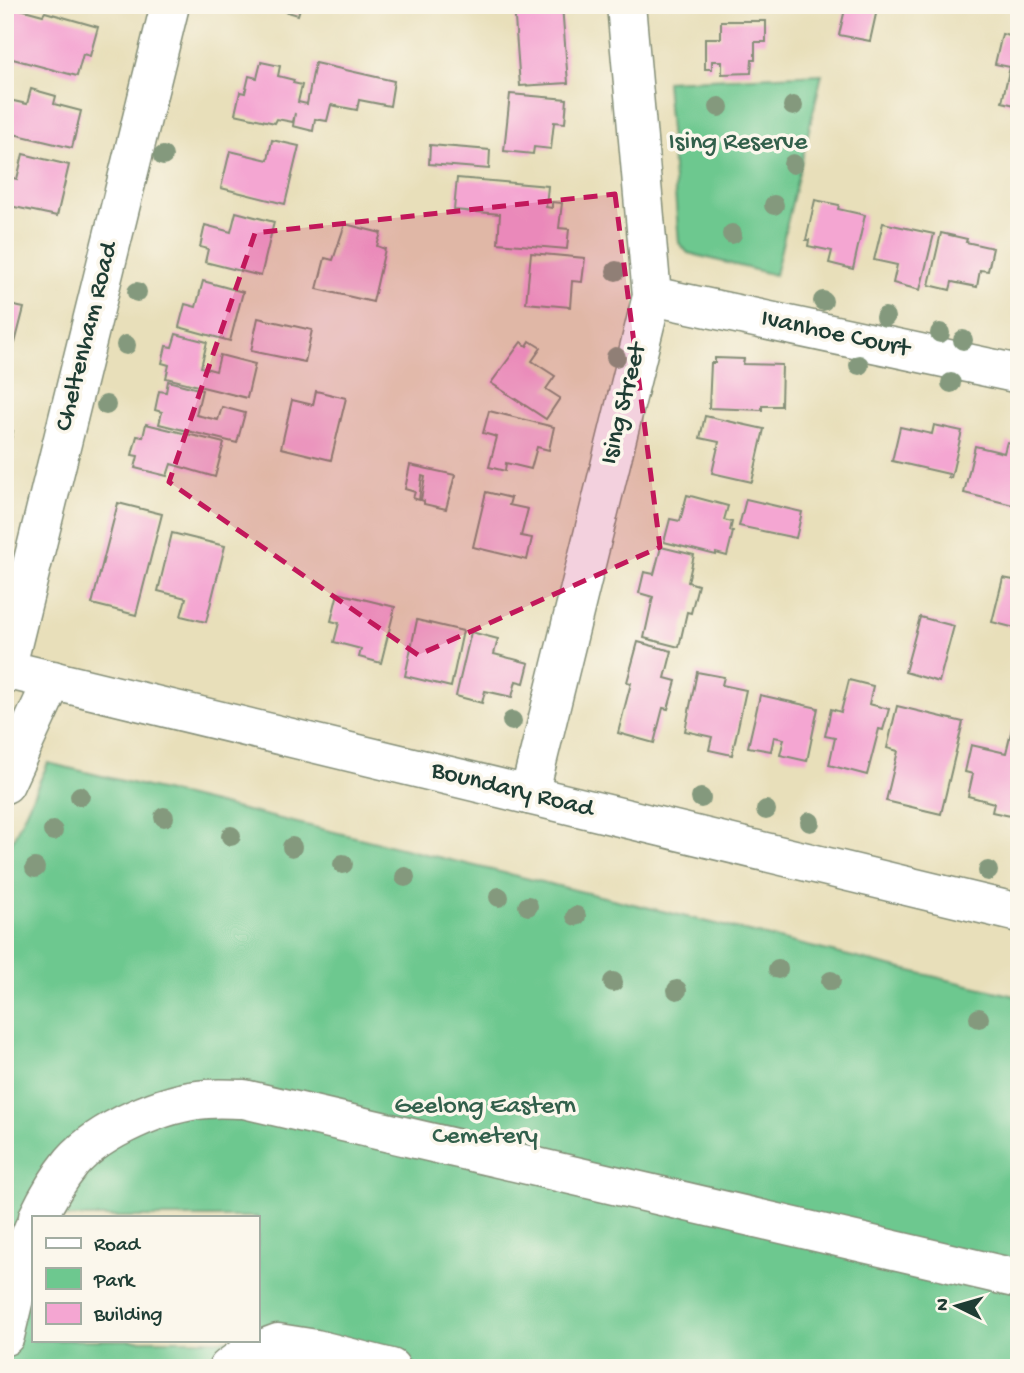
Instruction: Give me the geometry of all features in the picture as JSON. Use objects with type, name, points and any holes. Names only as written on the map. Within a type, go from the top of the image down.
[{"type":"street","name":"Cheltenham Road","points":[[6,670],[170,5]]},
{"type":"street","name":"Ising Street","points":[[528,795],[652,296],[626,5]]},
{"type":"street","name":"Ivanhoe Court","points":[[652,296],[1019,374]]},
{"type":"street","name":"Boundary Road","points":[[6,670],[1019,913]]},
{"type":"street","points":[[5,784],[53,680]]},
{"type":"street","points":[[38,1216],[73,1161],[111,1131],[164,1108],[205,1099],[244,1099],[1019,1279]]},
{"type":"street","points":[[5,1336],[32,1232]]},
{"type":"street","points":[[228,1368],[246,1355],[278,1343],[316,1349],[391,1368]]},
{"type":"highlighted area","points":[[615,194],[660,547],[418,655],[169,482],[255,233]]},
{"type":"green space","name":"Ising Reserve","points":[[822,74],[775,275],[688,253],[679,243],[666,81]]},
{"type":"green space","name":"Geelong Eastern Cemetery","points":[[48,763],[1019,997],[1019,1368],[5,1368],[5,857]]},
{"type":"building","points":[[264,5],[301,5],[298,15]]},
{"type":"building","points":[[514,5],[562,5],[568,83],[520,86]]},
{"type":"building","points":[[846,5],[878,5],[870,41],[839,35]]},
{"type":"building","points":[[13,7],[43,15],[45,12],[98,27],[90,56],[83,54],[77,76],[5,57],[5,35]]},
{"type":"building","points":[[721,21],[766,21],[766,42],[755,42],[755,60],[752,60],[751,73],[722,74],[722,61],[712,61],[712,69],[705,69],[705,38],[721,38]]},
{"type":"building","points":[[1002,34],[1018,38],[1019,106],[1002,102],[1010,67],[995,64]]},
{"type":"building","points":[[261,62],[280,66],[278,76],[302,85],[298,102],[307,104],[315,63],[394,81],[390,106],[359,100],[357,110],[331,105],[327,121],[315,119],[313,131],[293,126],[295,113],[293,122],[277,119],[275,123],[235,114],[240,92],[245,93],[249,76],[257,78]]},
{"type":"building","points":[[31,89],[56,96],[54,104],[81,111],[72,148],[5,132],[9,100],[27,104]]},
{"type":"building","points":[[510,94],[567,99],[565,123],[554,122],[551,149],[534,147],[533,154],[504,151]]},
{"type":"building","points":[[272,140],[299,146],[285,204],[221,188],[230,151],[268,160]]},
{"type":"building","points":[[430,145],[490,150],[489,169],[429,164]]},
{"type":"building","points":[[23,154],[69,165],[57,216],[5,205],[5,176],[17,179]]},
{"type":"building","points":[[457,178],[548,186],[546,207],[552,208],[552,202],[562,203],[559,228],[569,229],[567,249],[498,243],[500,214],[454,210]]},
{"type":"building","points":[[815,200],[839,205],[838,209],[865,215],[853,269],[829,263],[832,251],[808,246],[809,240],[806,240]]},
{"type":"building","points":[[236,212],[274,222],[261,276],[205,262],[208,249],[200,247],[205,225],[231,232]]},
{"type":"building","points":[[883,223],[934,234],[920,290],[893,283],[897,265],[874,260]]},
{"type":"building","points":[[345,224],[381,233],[377,246],[385,249],[373,302],[317,289],[325,258],[333,260]]},
{"type":"building","points":[[941,233],[993,248],[988,271],[980,270],[977,287],[952,282],[950,290],[929,285]]},
{"type":"building","points":[[531,253],[585,258],[582,282],[572,281],[570,307],[526,303]]},
{"type":"building","points":[[203,281],[243,292],[230,341],[179,327],[185,304],[196,307]]},
{"type":"building","points":[[5,304],[24,308],[15,343],[5,341]]},
{"type":"building","points":[[258,318],[312,330],[305,362],[251,351]]},
{"type":"building","points":[[176,334],[207,342],[201,367],[216,371],[220,355],[255,364],[247,398],[166,378],[169,365],[162,363],[166,346],[172,347]]},
{"type":"building","points":[[530,341],[541,348],[532,361],[555,376],[546,389],[560,398],[546,419],[491,383],[521,342],[527,346]]},
{"type":"building","points":[[715,358],[744,359],[743,364],[782,365],[781,406],[762,406],[762,410],[709,408],[711,363],[715,363]]},
{"type":"building","points":[[168,381],[202,390],[196,415],[218,420],[222,407],[245,413],[237,443],[159,424],[162,412],[155,410],[159,391],[166,392]]},
{"type":"building","points":[[316,391],[346,398],[331,460],[281,448],[292,400],[313,405]]},
{"type":"building","points":[[489,411],[554,427],[549,450],[537,447],[531,469],[506,463],[505,471],[489,467],[497,437],[483,433]]},
{"type":"building","points":[[705,416],[764,429],[752,482],[712,473],[719,442],[700,438]]},
{"type":"building","points":[[146,424],[224,443],[215,477],[171,464],[167,476],[135,468],[138,456],[132,455],[137,436],[143,437]]},
{"type":"building","points":[[934,425],[962,431],[951,478],[948,477],[949,474],[892,461],[900,427],[932,434]]},
{"type":"building","points":[[5,429],[13,431],[6,460],[5,460]]},
{"type":"building","points":[[1007,442],[1019,445],[1017,506],[964,493],[975,446],[1004,453]]},
{"type":"building","points":[[410,465],[455,475],[446,509],[424,504],[421,500],[425,477],[422,476],[419,500],[413,498],[415,492],[405,489]]},
{"type":"building","points":[[486,492],[511,498],[509,505],[528,509],[521,536],[532,538],[527,560],[473,547]]},
{"type":"building","points":[[687,495],[728,506],[724,520],[732,522],[730,531],[733,532],[727,556],[664,542],[670,519],[680,521]]},
{"type":"building","points":[[746,499],[802,512],[796,538],[739,526]]},
{"type":"building","points":[[118,503],[162,514],[136,615],[92,604]]},
{"type":"building","points":[[172,533],[225,546],[206,622],[181,616],[186,598],[158,591]]},
{"type":"building","points":[[661,547],[694,555],[688,582],[698,585],[691,613],[687,612],[679,647],[644,638],[653,597],[639,593],[644,572],[654,574]]},
{"type":"building","points":[[1003,578],[1019,581],[1019,629],[992,622]]},
{"type":"building","points":[[338,593],[395,607],[381,663],[359,657],[361,649],[334,642],[339,623],[331,621]]},
{"type":"building","points":[[920,617],[954,626],[939,682],[905,672]]},
{"type":"building","points":[[417,620],[463,631],[451,687],[405,676]]},
{"type":"building","points":[[471,632],[498,639],[494,654],[529,663],[524,683],[516,681],[512,697],[485,691],[482,703],[456,696]]},
{"type":"building","points":[[638,642],[672,651],[665,678],[676,681],[668,709],[663,708],[654,743],[618,733],[631,683],[627,682]]},
{"type":"building","points":[[697,672],[724,677],[722,685],[746,690],[732,755],[709,750],[712,737],[685,731]]},
{"type":"building","points":[[849,680],[873,686],[869,704],[889,709],[883,730],[879,729],[867,775],[829,765],[835,738],[825,736],[831,709],[841,712]]},
{"type":"building","points":[[760,695],[818,708],[807,761],[780,755],[784,739],[774,737],[771,751],[748,747]]},
{"type":"building","points":[[897,706],[963,722],[941,814],[886,801],[898,751],[887,748]]},
{"type":"building","points":[[1012,728],[1019,729],[1019,800],[1015,817],[992,812],[994,803],[968,796],[973,774],[965,772],[971,745],[1006,753]]}]
